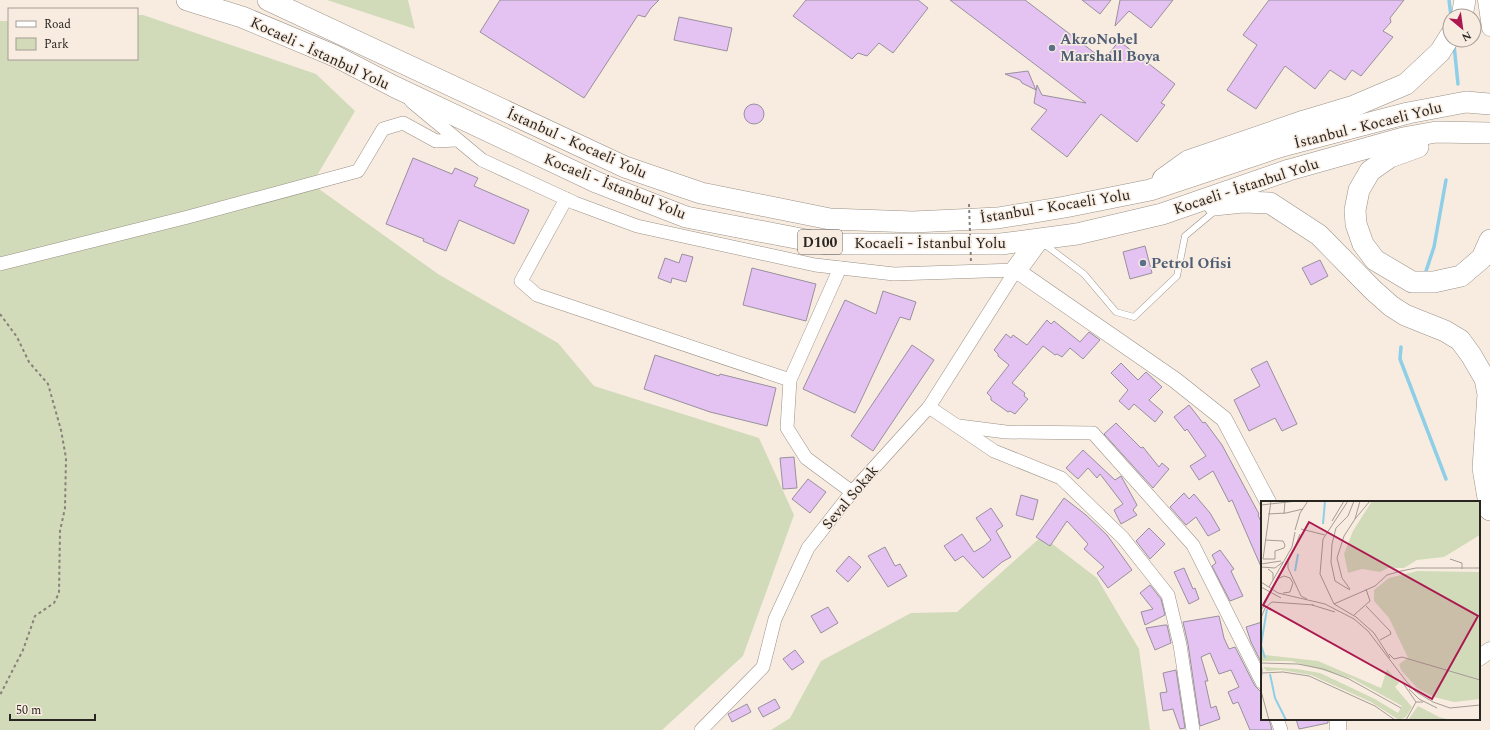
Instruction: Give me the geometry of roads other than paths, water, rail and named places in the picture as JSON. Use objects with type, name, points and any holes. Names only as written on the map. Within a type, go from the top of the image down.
[{"type":"highway","name":"Kocaeli - İstanbul Yolu","points":[[187,0],[242,17],[335,56],[395,87],[596,182],[686,217],[827,244],[1001,244],[1077,234],[1162,214],[1289,170],[1403,138],[1436,132],[1484,133]]},
{"type":"highway","name":"İstanbul - Kocaeli Yolu","points":[[268,0],[625,167],[701,193],[830,220],[913,222],[998,218],[1065,207],[1150,190],[1282,146],[1408,113],[1466,102],[1490,104]]},
{"type":"highway","points":[[1150,190],[1188,161],[1363,102],[1406,84],[1442,48]]},
{"type":"highway","points":[[1363,102],[1400,100],[1469,90],[1490,92]]},
{"type":"highway","points":[[1484,133],[1420,146],[1390,157],[1370,171],[1359,190],[1355,210],[1356,224],[1363,244],[1375,260],[1412,282],[1434,282],[1461,276],[1482,258],[1490,240]]},
{"type":"highway","points":[[1137,220],[1176,216],[1224,204],[1243,202],[1270,203],[1319,235],[1373,290],[1391,306],[1405,315],[1446,331],[1460,340],[1472,355],[1485,379],[1488,394],[1483,468],[1490,510]]},
{"type":"highway","points":[[1016,270],[1038,240]]},
{"type":"street","points":[[1486,0],[1490,28]]},
{"type":"street","points":[[395,87],[456,140],[482,160],[566,199],[637,226],[815,265],[840,268],[894,274],[1016,270],[1050,292],[1175,380],[1224,419],[1267,501]]},
{"type":"street","points":[[0,264],[188,217],[358,171],[383,129],[403,123],[436,141],[456,140]]},
{"type":"street","points":[[566,199],[521,281],[537,295],[790,380]]},
{"type":"street","points":[[840,268],[790,380],[787,428],[806,458],[852,492]]},
{"type":"street","name":"Seval Sokak","points":[[702,730],[763,667],[775,620],[808,548],[852,492],[929,407],[1016,270]]},
{"type":"street","points":[[929,407],[994,452],[1061,478],[1123,538],[1168,595],[1180,645],[1193,730]]},
{"type":"street","points":[[956,426],[1006,432],[1093,433],[1193,545],[1261,680]]},
{"type":"street","points":[[1480,657],[1490,650]]},
{"type":"street","points":[[1480,662],[1490,660]]},
{"type":"street","points":[[1277,720],[1281,730]]},
{"type":"lane","points":[[1038,240],[1084,274],[1116,312],[1134,317],[1177,276],[1185,236],[1224,204]]},
{"type":"waterway","points":[[1449,0],[1450,8]]},
{"type":"waterway","points":[[1454,48],[1458,84]]},
{"type":"waterway","points":[[1425,274],[1434,247],[1446,180]]},
{"type":"waterway","points":[[1401,347],[1400,359],[1446,479]]},
{"type":"place","name":"AkzoNobel Marshall Boya","points":[[1052,48]]},
{"type":"place","name":"Petrol Ofisi","points":[[1143,263]]}]
